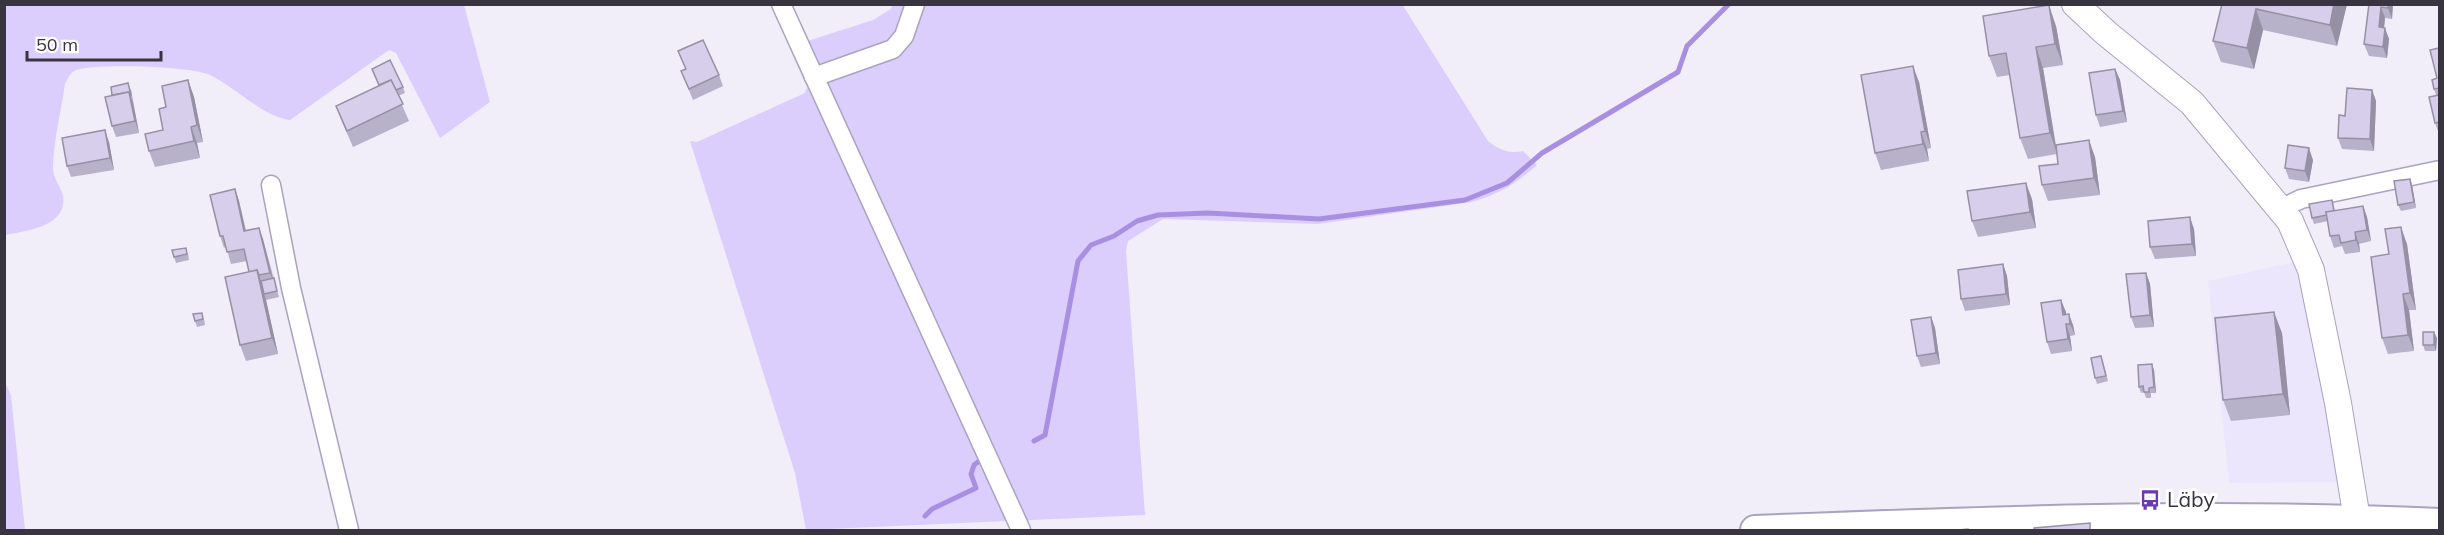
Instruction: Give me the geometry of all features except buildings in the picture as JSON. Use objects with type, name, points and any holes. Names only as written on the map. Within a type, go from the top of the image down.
[{"type":"main road","points":[[1755,531],[2012,521],[2357,519],[2439,523]]},
{"type":"street","points":[[781,4],[1021,531]]},
{"type":"street","points":[[814,77],[893,49],[904,36],[915,4]]},
{"type":"street","points":[[2075,4],[2106,33],[2192,103],[2282,208],[2298,237],[2311,270],[2338,403],[2357,519]]},
{"type":"street","points":[[2282,208],[2301,199],[2439,170]]},
{"type":"street","points":[[271,185],[291,288],[349,531]]},
{"type":"shaded area","points":[[1402,4],[1488,141],[1504,150],[1523,151],[1537,165],[1507,188],[1472,202],[1318,224],[1163,219],[1128,241],[1126,251],[1145,515],[806,530],[795,473],[690,141],[697,142],[805,93],[807,87],[789,47],[873,20],[891,9],[892,5]]},
{"type":"shaded area","points":[[4,5],[464,5],[490,102],[440,138],[396,53],[389,50],[290,120],[269,113],[219,80],[200,72],[122,66],[76,70],[65,84],[56,135],[53,170],[63,196],[63,206],[59,215],[43,226],[5,235]]},
{"type":"shaded area","points":[[2300,261],[2340,482],[2229,483],[2208,281]]},
{"type":"shaded area","points":[[5,382],[11,396],[25,530],[5,530]]},
{"type":"waterway","points":[[1034,441],[1045,435],[1078,261],[1091,245],[1114,236],[1137,221],[1158,215],[1208,213],[1319,219],[1465,200],[1507,183],[1542,153],[1678,72],[1687,46],[1729,4]]},
{"type":"waterway","points":[[925,516],[932,509],[976,488],[971,474],[974,465],[978,462]]},
{"type":"place","name":"Läby","points":[[2150,500]]}]
